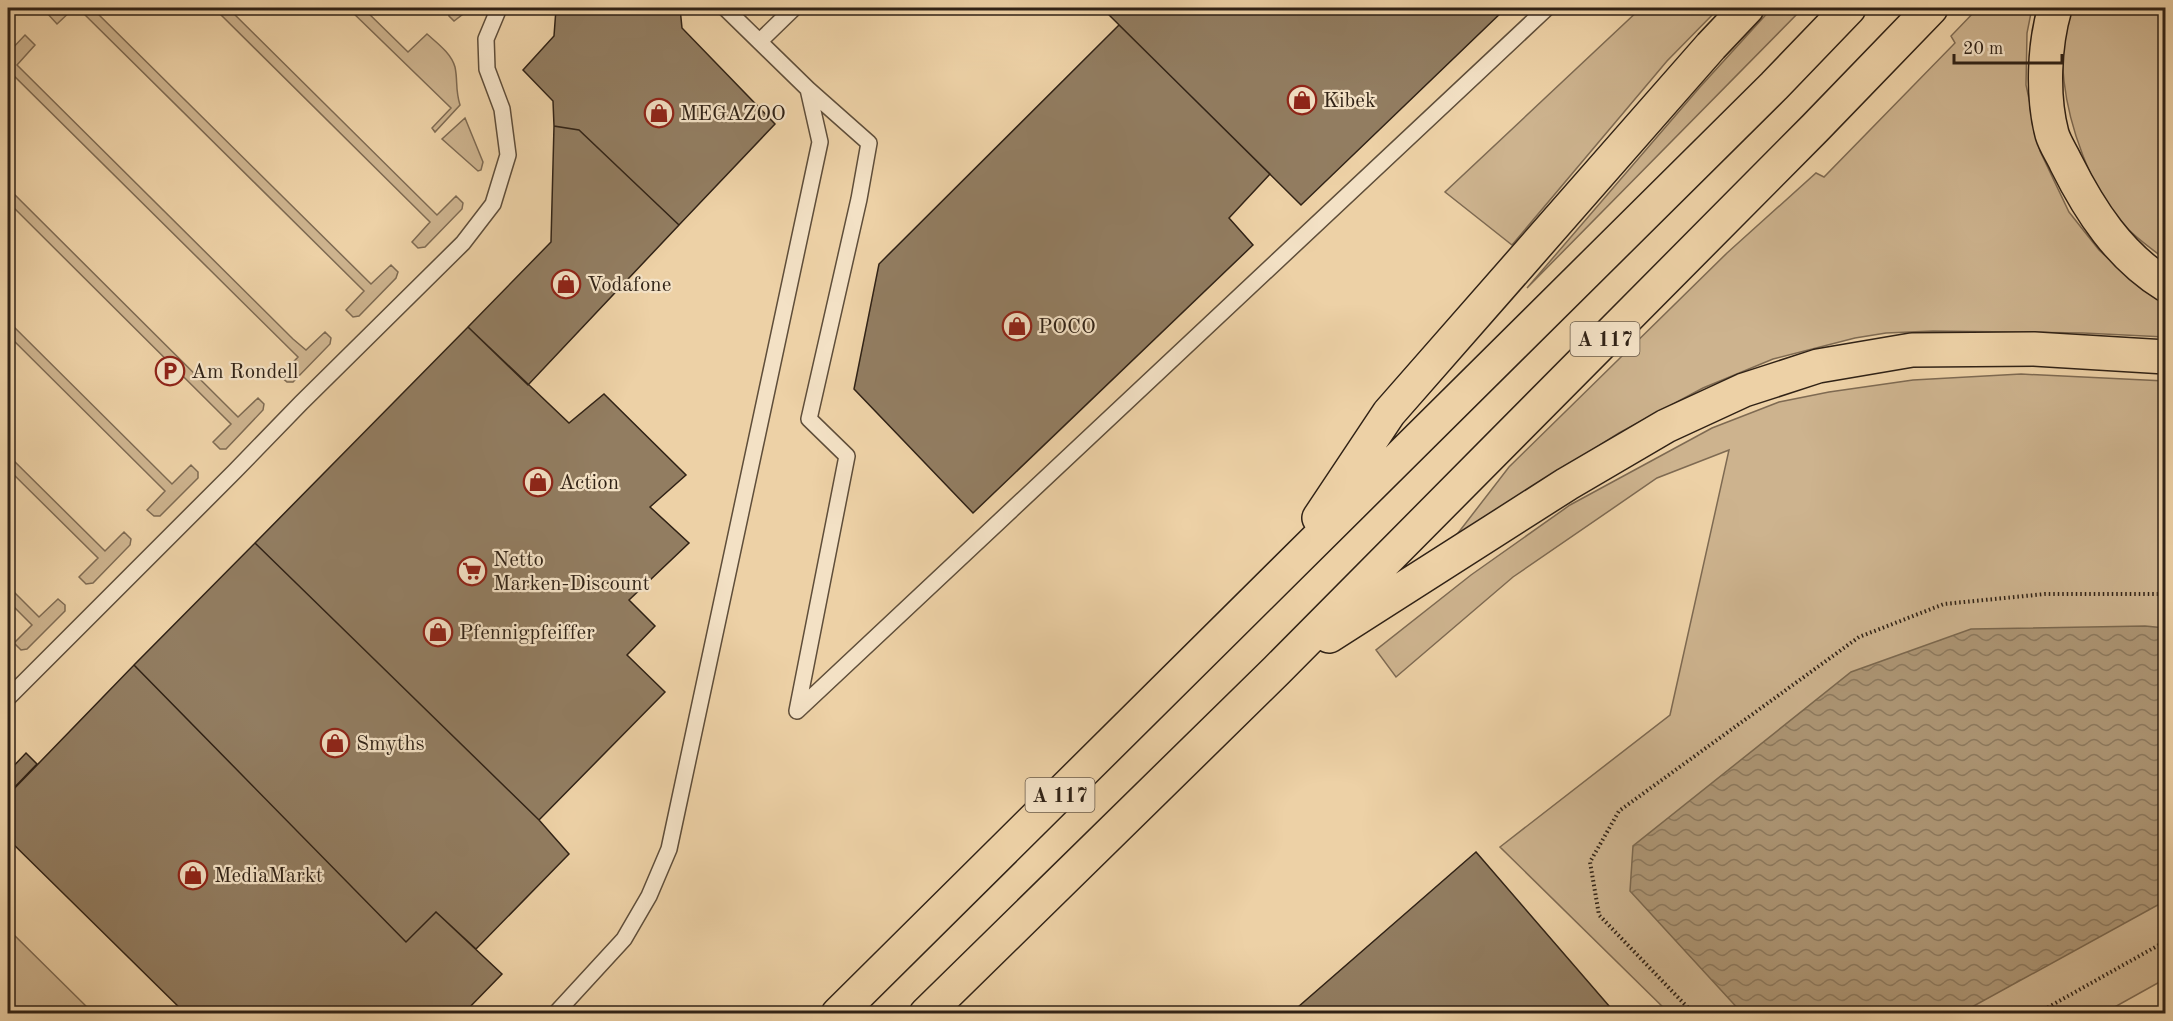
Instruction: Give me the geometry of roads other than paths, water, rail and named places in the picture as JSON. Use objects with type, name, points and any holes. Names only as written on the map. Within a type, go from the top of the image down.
[{"type":"highway","points":[[1281,576],[1389,412],[1747,8]]},
{"type":"highway","name":"A 117","points":[[838,1014],[1281,576],[1849,8]]},
{"type":"highway","name":"A 117","points":[[926,1014],[1277,670],[1815,128],[1931,8]]},
{"type":"highway","points":[[2055,8],[2049,28],[2046,85],[2053,135],[2084,200],[2120,248],[2166,285]]},
{"type":"highway","points":[[1277,670],[1567,484],[1666,426],[1744,390],[1818,366],[1912,350],[2034,349],[2166,357]]},
{"type":"lane","points":[[8,698],[463,243],[493,204],[508,155],[502,109],[487,69],[486,39],[499,8]]},
{"type":"lane","points":[[725,8],[808,89],[869,143],[859,199],[809,419],[847,456],[797,711],[1547,8]]},
{"type":"lane","points":[[760,41],[794,8]]},
{"type":"lane","points":[[555,1014],[624,939],[649,896],[669,849],[820,142],[808,89]]},
{"type":"water","points":[[2145,626],[2165,628],[2165,901],[1961,1013],[1742,1013],[1630,891],[1633,846],[1851,672],[1971,629]]},
{"type":"place","name":"Kibek","points":[[1302,100]]},
{"type":"place","name":"MEGAZOO","points":[[659,113]]},
{"type":"place","name":"Vodafone","points":[[566,284]]},
{"type":"place","name":"POCO","points":[[1017,326]]},
{"type":"place","name":"Am Rondell","points":[[170,371]]},
{"type":"place","name":"Action","points":[[538,482]]},
{"type":"place","name":"Netto Marken-Discount","points":[[472,571]]},
{"type":"place","name":"Pfennigpfeiffer","points":[[438,632]]},
{"type":"place","name":"Smyths","points":[[335,743]]},
{"type":"place","name":"MediaMarkt","points":[[193,875]]}]
